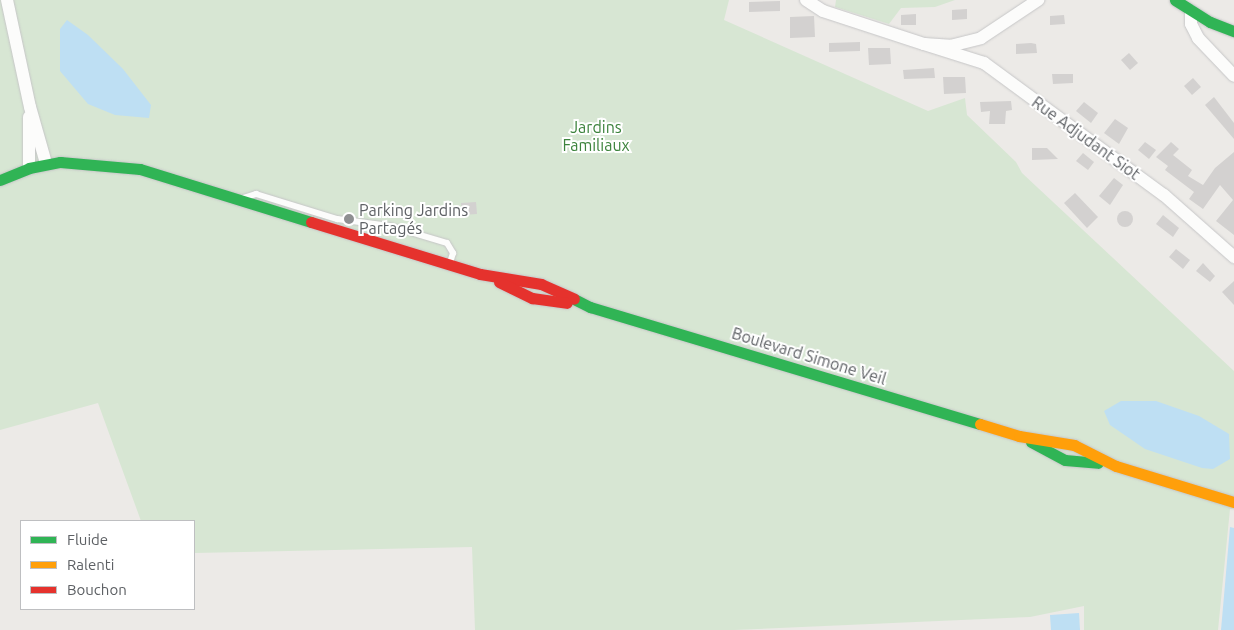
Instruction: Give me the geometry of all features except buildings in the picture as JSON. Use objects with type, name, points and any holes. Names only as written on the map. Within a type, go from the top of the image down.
[{"type":"main road","points":[[1175,0],[1210,22],[1234,31]]},
{"type":"main road","points":[[31,173],[45,169],[46,163]]},
{"type":"main road","name":"Boulevard Simone Veil","points":[[46,163],[123,166],[480,274],[532,298],[590,307],[1019,436],[1074,445],[1116,466],[1234,502]]},
{"type":"main road","name":"Boulevard Simone Veil","points":[[0,180],[31,173],[101,169],[174,181]]},
{"type":"main road","name":"Boulevard Simone Veil","points":[[0,191],[31,173]]},
{"type":"main road","name":"Boulevard Simone Veil","points":[[1019,436],[1065,460],[1116,466]]},
{"type":"street","points":[[7,0],[30,107],[46,163]]},
{"type":"street","points":[[806,0],[823,11],[924,44],[950,46],[981,38],[1038,0]]},
{"type":"street","points":[[1191,10],[1191,24],[1198,38],[1234,76]]},
{"type":"street","name":"Rue Adjudant Siot","points":[[924,44],[984,63],[1164,195],[1234,257]]},
{"type":"street","points":[[30,107],[31,173]]},
{"type":"lane","points":[[239,200],[248,194],[256,194],[337,219],[390,226],[447,243],[453,253],[450,265]]},
{"type":"green space","name":"Jardins Familiaux","points":[[0,0],[729,0],[724,20],[928,111],[965,98],[967,115],[1016,162],[1022,173],[1234,371],[1234,508],[1230,509],[1218,630],[1084,630],[1084,606],[1030,617],[734,630],[475,630],[472,547],[195,553],[195,520],[141,520],[98,403],[0,430]]},
{"type":"green space","points":[[836,0],[955,0],[935,7],[901,8],[889,24],[835,7]]},
{"type":"water","points":[[67,20],[88,35],[123,69],[151,105],[149,118],[115,115],[88,104],[60,71],[60,29]]},
{"type":"water","points":[[1121,401],[1156,401],[1199,416],[1229,434],[1230,459],[1213,469],[1202,468],[1145,449],[1110,425],[1104,411]]},
{"type":"water","points":[[1230,527],[1234,528],[1234,630],[1221,630]]},
{"type":"water","points":[[1079,613],[1080,630],[1051,630],[1050,615]]},
{"type":"traffic: fast","points":[[1175,0],[1210,22],[1234,31]]},
{"type":"traffic: fast","points":[[0,180],[29,168],[60,162],[140,169],[311,222]]},
{"type":"traffic: fast","points":[[574,299],[590,307],[980,424]]},
{"type":"traffic: fast","points":[[1031,442],[1065,460],[1098,463]]},
{"type":"traffic: slow","points":[[980,424],[1019,436],[1074,445],[1116,466],[1234,502]]},
{"type":"traffic: jam","points":[[311,222],[480,274],[541,284],[574,299]]},
{"type":"traffic: jam","points":[[499,282],[532,298],[567,303]]},
{"type":"place","name":"Parking Jardins Partagés","points":[[349,219]]}]
